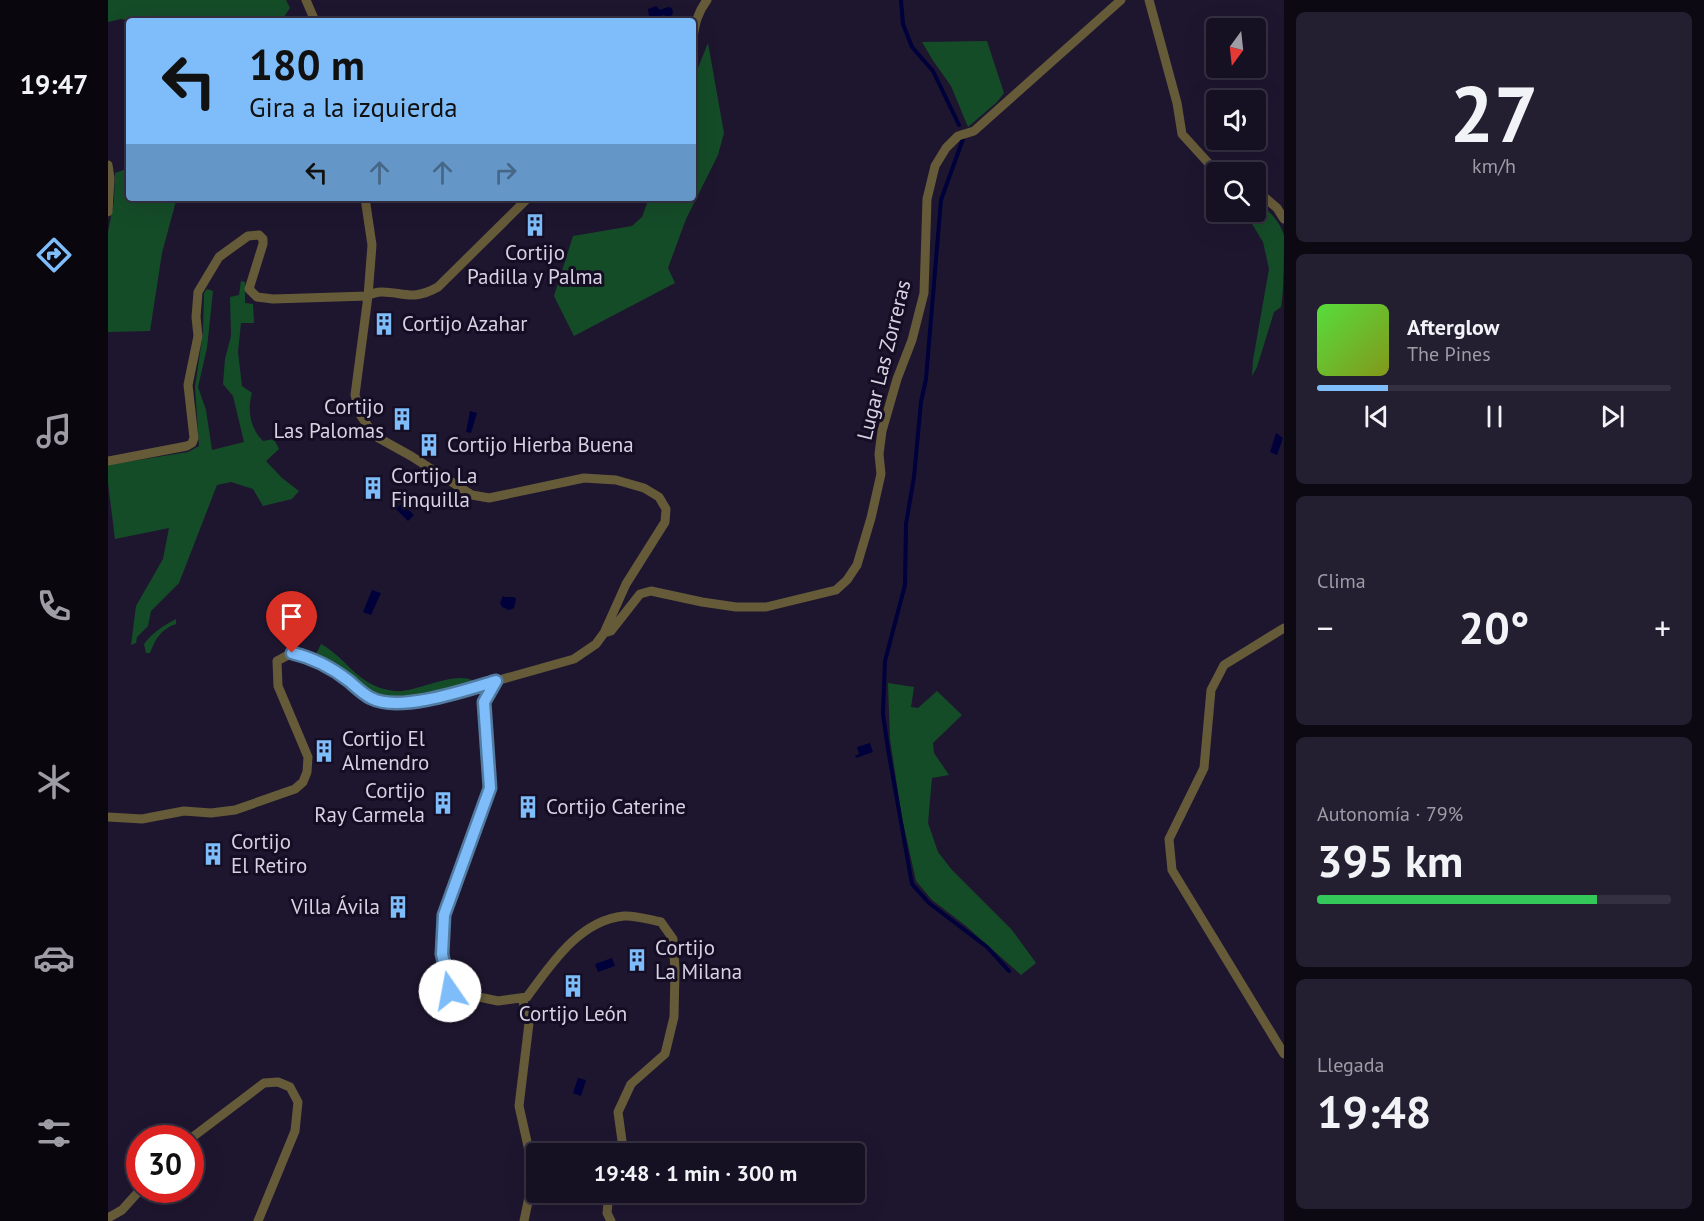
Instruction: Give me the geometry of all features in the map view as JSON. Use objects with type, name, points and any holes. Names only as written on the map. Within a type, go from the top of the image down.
[{"type":"street","points":[[306,0],[314,18]]},
{"type":"street","points":[[696,19],[707,0]]},
{"type":"street","name":"Lugar Las Zorreras","points":[[108,817],[142,819],[184,811],[211,813],[235,810],[295,789],[303,782],[307,772],[308,757],[278,686],[277,661],[292,653],[308,657],[332,668],[371,698],[386,703],[410,702],[439,697],[574,659],[596,644],[604,633],[611,631],[640,594],[651,591],[702,602],[766,607],[836,590],[847,580],[857,564],[872,518],[882,474],[879,454],[882,431],[897,379],[912,340],[924,293],[927,199],[935,166],[946,148],[958,136],[974,131],[1121,0]]},
{"type":"street","points":[[1149,0],[1177,103],[1182,134],[1207,162]]},
{"type":"street","points":[[108,165],[110,178],[108,212]]},
{"type":"street","points":[[1266,199],[1277,208],[1284,219]]},
{"type":"street","points":[[365,201],[372,244],[368,296],[355,395],[361,416],[375,436],[472,495],[489,498],[584,478],[615,480],[644,488],[659,496],[666,509],[665,522],[626,584],[604,633]]},
{"type":"street","points":[[108,461],[192,444],[194,438],[188,385],[198,336],[196,317],[198,292],[219,257],[248,236],[259,235],[263,239],[249,289],[257,297],[273,299],[368,296],[375,292],[415,295],[438,287],[525,201]]},
{"type":"street","points":[[1284,628],[1224,665],[1210,690],[1203,768],[1168,839],[1172,870],[1284,1054]]},
{"type":"street","points":[[496,681],[484,702],[490,788],[444,915],[442,954],[450,991],[498,1001],[527,997],[548,968],[574,940],[595,924],[625,916],[661,922],[674,939],[674,1017],[665,1054],[631,1084],[618,1112],[622,1143]]},
{"type":"street","points":[[522,998],[529,1023],[519,1106],[534,1173],[525,1221]]},
{"type":"street","points":[[204,1128],[264,1083],[278,1082],[290,1087],[298,1102],[295,1131],[258,1221]]},
{"type":"street","points":[[108,1218],[122,1210],[128,1203]]},
{"type":"street","points":[[608,1203],[607,1213],[611,1221]]},
{"type":"green space","points":[[108,0],[286,0],[290,8],[282,18],[126,18],[126,20],[108,22]]},
{"type":"green space","points":[[987,41],[1004,93],[968,127],[951,86],[922,42]]},
{"type":"green space","points":[[708,43],[724,133],[718,155],[696,199],[696,73]]},
{"type":"green space","points":[[126,169],[126,201],[176,201],[162,253],[150,331],[108,332],[108,232],[114,201],[115,173]]},
{"type":"green space","points":[[648,201],[695,201],[668,268],[675,283],[574,336],[554,296],[573,236],[632,226],[642,217]]},
{"type":"green space","points":[[1266,209],[1280,225],[1284,236],[1283,292],[1281,307],[1274,312],[1257,367],[1252,376],[1269,269],[1263,242],[1251,222],[1266,222]]},
{"type":"green space","points":[[241,281],[245,282],[245,303],[253,304],[254,323],[241,323],[238,352],[242,386],[252,393],[250,406],[252,425],[263,441],[274,439],[279,449],[266,461],[282,478],[299,491],[292,499],[263,506],[253,489],[231,482],[217,485],[179,583],[151,611],[148,626],[137,637],[136,643],[131,645],[136,606],[163,559],[169,528],[115,539],[108,465],[188,452],[199,446],[195,387],[203,332],[204,293],[207,289],[213,291],[207,348],[198,387],[206,410],[212,450],[244,442],[233,396],[223,384],[225,359],[231,336],[230,297],[239,295]]},
{"type":"green space","points":[[176,619],[176,624],[162,632],[150,653],[146,653],[144,644],[147,640]]},
{"type":"green space","points":[[321,644],[366,681],[384,689],[410,690],[458,678],[474,681],[473,684],[426,696],[389,698],[362,687],[315,656]]},
{"type":"green space","points":[[888,683],[914,687],[911,707],[918,708],[937,691],[962,715],[933,743],[934,753],[949,775],[932,778],[928,823],[938,852],[952,870],[1012,930],[1036,963],[1021,975],[966,926],[932,900],[916,881],[902,818],[890,739]]},
{"type":"shaded area","points":[[656,6],[660,10],[668,7],[672,8],[673,13],[670,17],[663,15],[652,18],[649,16],[648,9]]},
{"type":"shaded area","points":[[470,411],[477,413],[471,433],[466,432]]},
{"type":"shaded area","points":[[1276,433],[1283,438],[1277,455],[1270,452]]},
{"type":"shaded area","points":[[402,503],[414,515],[408,521],[396,509]]},
{"type":"shaded area","points":[[372,590],[381,593],[371,615],[363,612]]},
{"type":"shaded area","points":[[503,596],[516,599],[514,608],[509,610],[502,607],[500,603]]},
{"type":"shaded area","points":[[870,743],[873,752],[856,758],[855,756],[859,754],[857,747]]},
{"type":"shaded area","points":[[612,958],[615,966],[598,972],[595,964]]},
{"type":"shaded area","points":[[578,1078],[586,1080],[581,1096],[573,1093]]},
{"type":"waterway","points":[[901,0],[903,24],[912,47],[933,71],[959,125]]},
{"type":"waterway","points":[[963,139],[941,200],[926,379],[921,402],[914,477],[906,524],[905,585],[885,661],[883,714],[912,884],[929,903],[987,947],[1009,971]]},
{"type":"place","name":"Cortijo Padilla y Palma","points":[[535,225]]},
{"type":"place","name":"Cortijo Azahar","points":[[384,324]]},
{"type":"place","name":"Cortijo Las Palomas","points":[[402,419]]},
{"type":"place","name":"Cortijo Hierba Buena","points":[[429,445]]},
{"type":"place","name":"Cortijo La Finquilla","points":[[373,488]]},
{"type":"place","name":"Cortijo El Almendro","points":[[324,751]]},
{"type":"place","name":"Cortijo Ray Carmela","points":[[443,803]]},
{"type":"place","name":"Cortijo Caterine","points":[[528,807]]},
{"type":"place","name":"Cortijo El Retiro","points":[[213,854]]},
{"type":"place","name":"Villa Ávila","points":[[398,907]]},
{"type":"place","name":"Cortijo La Milana","points":[[637,960]]},
{"type":"place","name":"Cortijo León","points":[[573,986]]},
{"type":"route","points":[[292,653],[308,657],[332,668],[371,698],[386,703],[439,697],[496,681],[484,702],[490,788],[444,915],[442,954],[450,991]]}]
